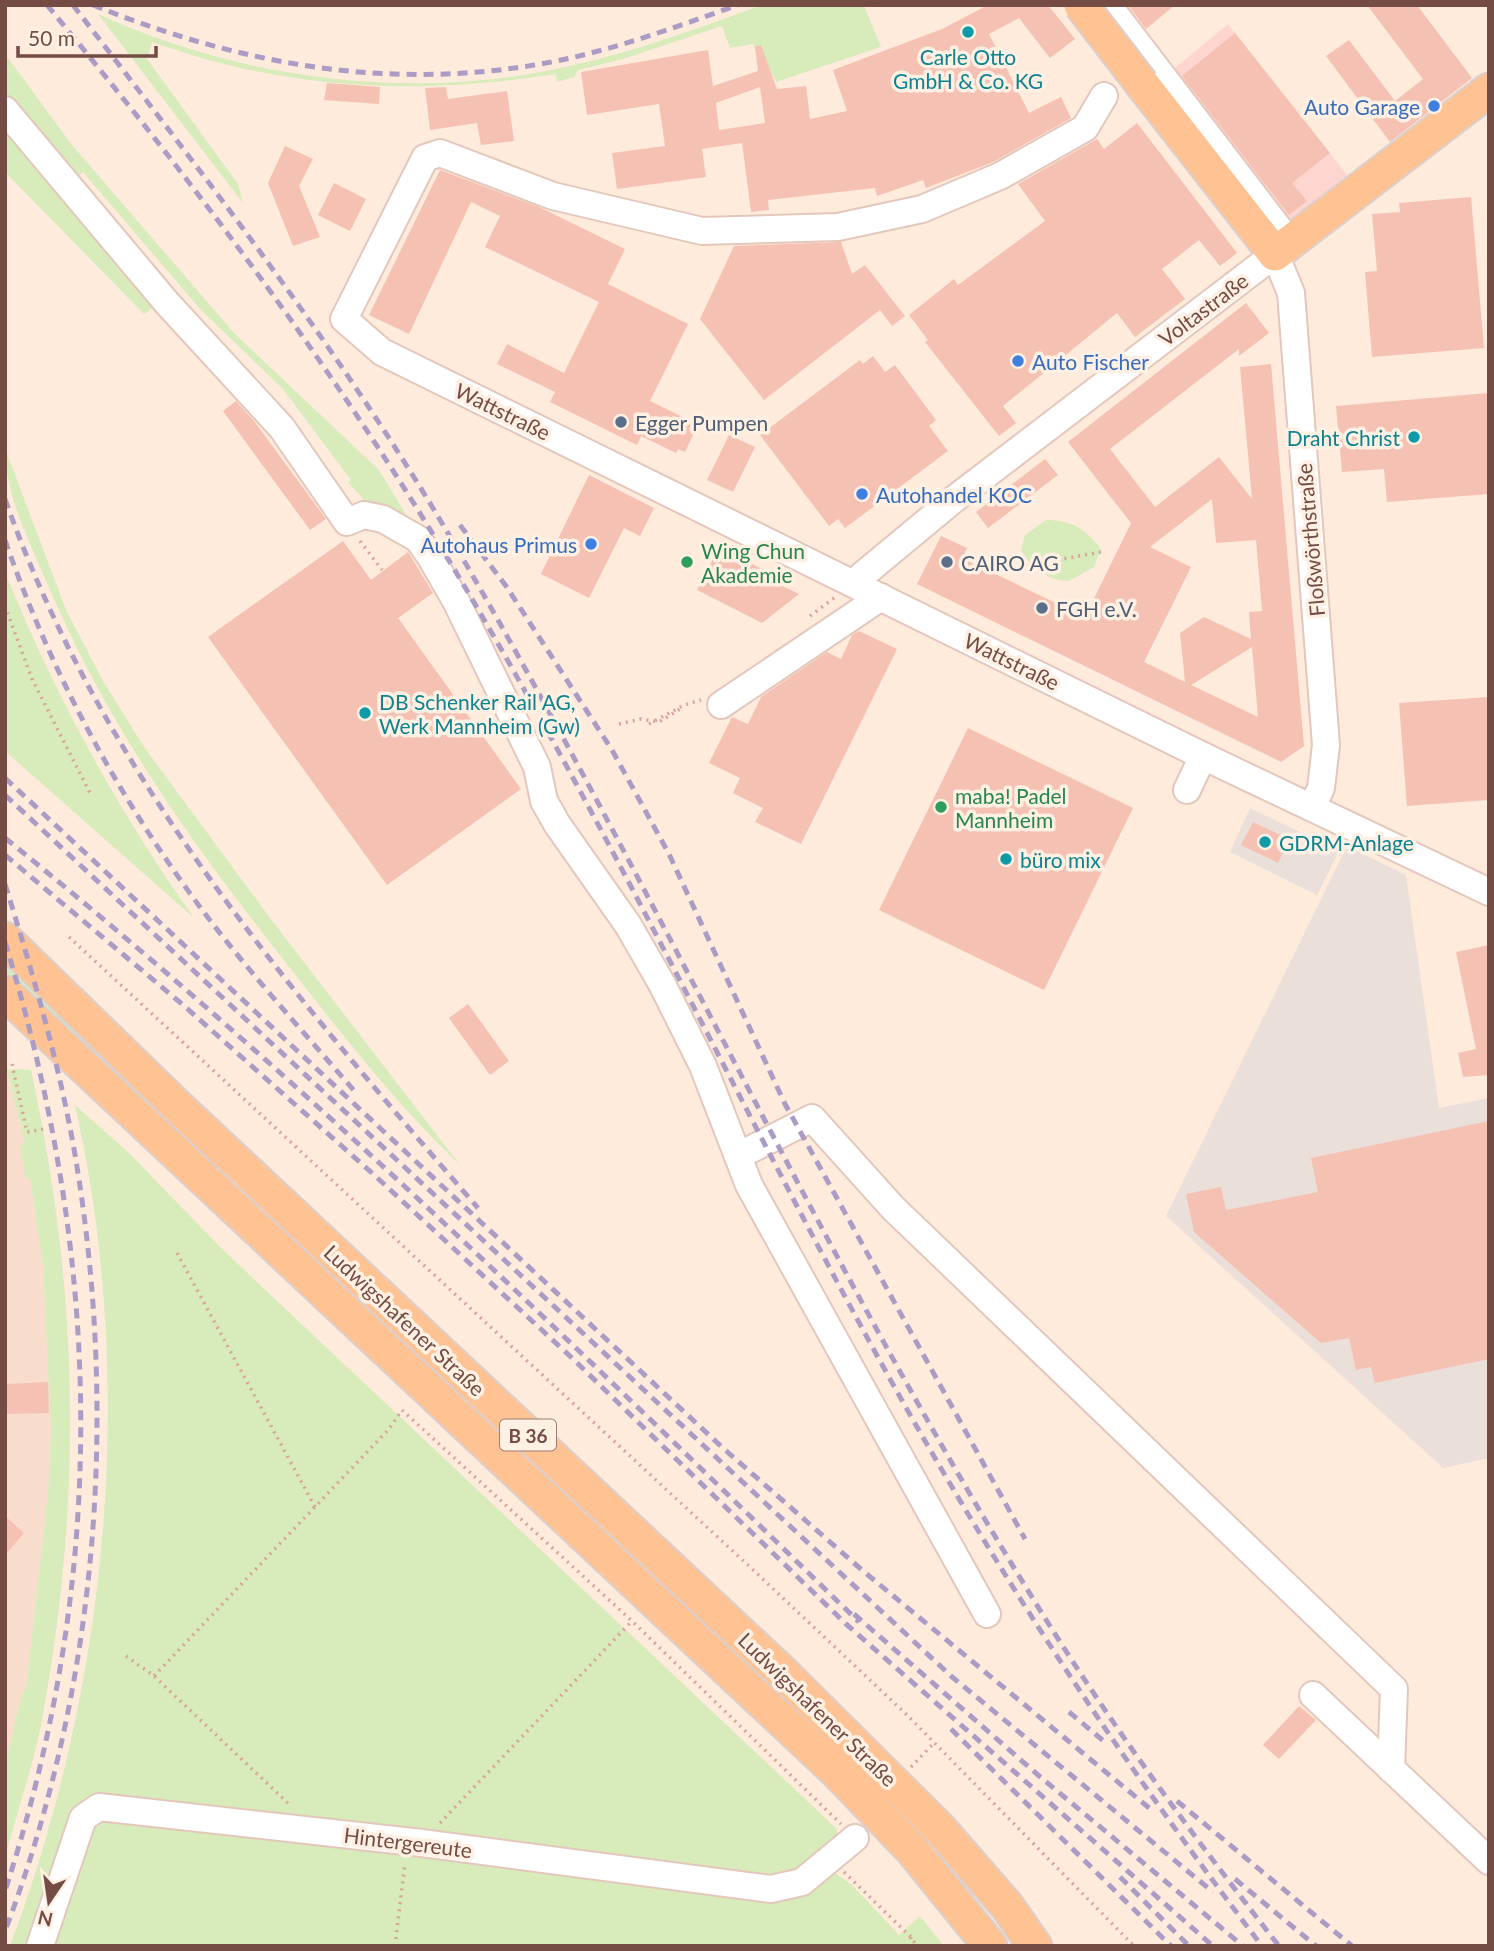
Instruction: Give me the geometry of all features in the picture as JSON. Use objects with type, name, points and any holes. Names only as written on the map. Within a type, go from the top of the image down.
[{"type":"main road","name":"Floßwörthstraße","points":[[1081,5],[1147,73],[1282,248]]},
{"type":"main road","name":"Voltastraße","points":[[1282,248],[1489,90]]},
{"type":"main road","name":"Ludwigshafener Straße","points":[[5,939],[185,1114],[774,1665],[895,1782],[1007,1906],[1035,1946]]},
{"type":"main road","name":"Ludwigshafener Straße","points":[[5,993],[837,1772],[913,1851],[989,1946]]},
{"type":"street","name":"Floßwörthstraße","points":[[1108,5],[1147,73]]},
{"type":"street","name":"Wattstraße","points":[[1104,96],[1085,128],[1000,176],[922,209],[838,227],[741,222],[702,231],[615,213],[553,196],[440,153],[425,158],[344,319],[382,352],[1203,756],[1489,892]]},
{"type":"street","points":[[5,110],[167,303],[282,428],[347,522],[364,515],[383,519],[418,539],[430,556],[456,601],[537,766],[544,801],[556,824],[628,925],[662,984],[702,1066],[750,1185],[987,1614]]},
{"type":"street","name":"Floßwörthstraße","points":[[1282,248],[1291,293],[1326,745],[1321,788],[1312,807]]},
{"type":"street","name":"Voltastraße","points":[[853,583],[953,500],[1282,248]]},
{"type":"street","points":[[721,705],[881,597]]},
{"type":"street","points":[[1187,790],[1203,756]]},
{"type":"street","points":[[738,1156],[812,1118],[893,1208],[1394,1689],[1391,1769]]},
{"type":"street","points":[[1313,1695],[1489,1861]]},
{"type":"street","name":"Hintergereute","points":[[40,1946],[80,1825],[88,1812],[99,1807],[317,1830],[771,1889],[802,1882],[855,1838]]},
{"type":"path","points":[[347,522],[382,570]]},
{"type":"path","points":[[1030,565],[1101,552]]},
{"type":"path","points":[[5,606],[32,679],[91,795]]},
{"type":"path","points":[[619,724],[641,719],[659,722],[675,714],[684,705]]},
{"type":"path","points":[[69,937],[750,1567],[934,1743],[1134,1946]]},
{"type":"path","points":[[12,1064],[27,1132],[44,1129]]},
{"type":"path","points":[[177,1253],[315,1507]]},
{"type":"path","points":[[154,1676],[390,1429],[402,1410],[632,1621],[855,1838]]},
{"type":"path","points":[[395,1946],[414,1843],[632,1621]]},
{"type":"path","points":[[127,1656],[154,1676],[317,1830]]},
{"type":"path","points":[[895,1782],[934,1743]]},
{"type":"path","points":[[830,1860],[856,1882],[918,1946]]},
{"type":"path","points":[[909,1946],[911,1937]]},
{"type":"shaded area","points":[[1228,24],[1347,175],[1289,222],[1170,72]]},
{"type":"shaded area","points":[[1250,808],[1339,851],[1317,895],[1230,852]]},
{"type":"shaded area","points":[[1347,846],[1406,875],[1439,1108],[1489,1098],[1489,1458],[1443,1468],[1166,1216]]},
{"type":"shaded area","points":[[5,1062],[25,1143],[21,1144],[30,1178],[43,1266],[51,1430],[48,1493],[26,1689],[22,1693],[5,1765]]},
{"type":"green space","points":[[762,5],[864,5],[881,47],[776,82],[753,44],[730,48],[722,26],[623,59],[578,70],[574,77],[557,82],[556,74],[453,85],[402,86],[302,79],[202,58],[152,42],[147,59],[238,184],[243,203],[98,14],[153,37],[270,69],[390,83],[511,77],[570,66],[667,38]]},
{"type":"green space","points":[[5,54],[72,145],[235,334],[379,470],[411,523],[366,502],[348,482],[351,480],[283,389],[200,309],[83,172],[73,180],[5,99]]},
{"type":"green space","points":[[5,119],[158,304],[144,314],[5,172]]},
{"type":"green space","points":[[5,448],[66,610],[103,681],[144,747],[270,918],[460,1165],[393,1094],[330,1019],[218,874],[153,780],[94,682],[43,574],[13,497]]},
{"type":"green space","points":[[1046,520],[1070,524],[1090,536],[1101,549],[1094,567],[1069,581],[1047,576],[1035,568],[1021,550],[1025,535]]},
{"type":"green space","points":[[5,572],[45,663],[89,751],[139,835],[194,918],[5,751]]},
{"type":"green space","points":[[5,956],[908,1809],[897,1817],[5,977]]},
{"type":"green space","points":[[7,1070],[31,1070],[59,1234],[70,1394],[69,1474],[55,1637],[42,1720],[5,1858],[5,1765],[22,1693],[26,1689],[48,1493],[51,1430],[43,1266],[30,1178],[26,1178],[20,1145],[25,1143]]},
{"type":"green space","points":[[75,1105],[130,1154],[222,1249],[837,1829],[836,1842],[818,1861],[852,1885],[899,1935],[920,1916],[944,1946],[54,1946],[50,1944],[87,1819],[83,1800],[36,1946],[10,1946],[44,1845],[71,1742],[90,1636],[103,1530],[108,1422],[105,1315],[94,1209]]},
{"type":"building","points":[[988,5],[1048,5],[1075,39],[1050,58],[1019,18],[989,34],[1029,113],[1061,97],[1071,118],[993,162],[926,188],[923,180],[877,196],[875,188],[768,200],[769,210],[751,212],[742,143],[702,149],[706,177],[617,189],[612,153],[665,146],[659,104],[587,115],[581,72],[708,50],[713,86],[758,71],[755,47],[761,45],[777,89],[806,86],[810,119],[847,111],[833,70],[942,29]],"holes":[[[760,87],[765,123],[719,130],[716,103]]]},
{"type":"building","points":[[1128,5],[1175,5],[1146,29]]},
{"type":"building","points":[[1367,5],[1417,5],[1472,78],[1390,142],[1326,56],[1349,40],[1395,101],[1423,79]]},
{"type":"building","points":[[1235,33],[1330,153],[1292,183],[1307,201],[1289,215],[1182,76]]},
{"type":"building","points":[[327,83],[380,87],[379,104],[324,100]]},
{"type":"building","points":[[446,87],[448,99],[507,91],[514,141],[481,145],[477,123],[430,130],[425,88]]},
{"type":"building","points":[[1137,123],[1237,253],[1220,266],[1199,240],[1162,269],[1185,299],[1135,337],[1117,313],[1003,406],[1016,423],[999,436],[925,342],[928,340],[909,315],[954,279],[958,285],[1045,221],[1018,184],[1097,139],[1104,149]]},
{"type":"building","points":[[285,146],[313,159],[299,186],[320,237],[293,246],[268,183]]},
{"type":"building","points":[[440,170],[539,207],[625,249],[608,284],[688,324],[650,401],[693,422],[689,430],[694,433],[685,452],[678,449],[676,453],[641,436],[637,445],[550,402],[555,392],[497,364],[507,344],[564,373],[599,302],[485,247],[500,216],[471,202],[409,334],[369,315]]},
{"type":"building","points":[[334,183],[366,199],[350,231],[318,215]]},
{"type":"building","points":[[1471,197],[1484,348],[1372,357],[1365,272],[1377,271],[1372,214],[1400,212],[1399,203]]},
{"type":"building","points":[[841,242],[852,274],[865,265],[905,316],[892,326],[880,310],[764,400],[700,319],[734,246]]},
{"type":"building","points":[[1246,303],[1269,333],[1239,356],[1239,349],[1110,449],[1155,507],[1219,457],[1252,499],[1240,367],[1271,364],[1304,746],[1281,762],[917,584],[941,536],[967,548],[962,558],[1085,617],[1131,523],[1068,442]],"holes":[[[1212,499],[1216,543],[1256,540],[1262,611],[1249,612],[1251,639],[1204,617],[1180,633],[1185,682],[1144,662],[1191,567],[1150,547]],[[1252,647],[1258,717],[1191,685]]]},
{"type":"building","points":[[873,356],[885,372],[895,365],[936,420],[929,426],[948,451],[845,528],[838,519],[829,526],[760,435],[860,360],[863,364]]},
{"type":"building","name":"Draht Christ","points":[[1489,393],[1489,494],[1387,502],[1384,469],[1342,472],[1336,406]]},
{"type":"building","points":[[236,401],[254,421],[326,519],[310,530],[223,411]]},
{"type":"building","points":[[729,435],[755,447],[733,492],[707,480]]},
{"type":"building","points":[[1045,459],[1058,475],[988,528],[976,512]]},
{"type":"building","points":[[589,475],[654,508],[640,536],[624,528],[589,598],[541,574]]},
{"type":"building","name":"DB Schenker Rail AG, Werk Mannheim (Gw)","points":[[343,541],[371,580],[408,552],[433,593],[398,618],[521,789],[387,885],[208,637]]},
{"type":"building","points":[[716,553],[749,569],[752,564],[773,575],[770,580],[799,594],[762,623],[697,590]]},
{"type":"building","points":[[859,631],[897,649],[801,844],[755,822],[763,808],[733,793],[740,778],[709,763],[732,717],[748,724],[761,697],[827,652],[841,659],[852,635]]},
{"type":"building","points":[[1489,697],[1489,800],[1407,806],[1399,703]]},
{"type":"building","name":"büro mix","points":[[968,728],[1133,808],[1044,990],[879,910]]},
{"type":"building","name":"GDRM-Anlage","points":[[1253,822],[1289,839],[1278,863],[1241,845]]},
{"type":"building","points":[[1489,945],[1489,1075],[1463,1077],[1458,1053],[1476,1049],[1456,952]]},
{"type":"building","points":[[468,1004],[509,1061],[490,1075],[449,1018]]},
{"type":"building","points":[[1489,1121],[1489,1359],[1375,1383],[1371,1367],[1356,1370],[1349,1338],[1321,1343],[1194,1232],[1186,1194],[1221,1187],[1226,1210],[1318,1192],[1311,1158]]},
{"type":"building","points":[[48,1382],[49,1413],[5,1414],[5,1384]]},
{"type":"building","points":[[5,1516],[24,1533],[5,1555]]},
{"type":"building","points":[[1299,1706],[1316,1720],[1279,1759],[1263,1745]]},
{"type":"railway","points":[[47,5],[250,263],[345,397],[434,536],[555,745],[780,1175],[936,1461],[1023,1603],[1115,1743],[1262,1946]]},
{"type":"railway","points":[[73,5],[271,266],[365,401],[409,470],[528,674],[889,1353],[965,1486],[1045,1618],[1128,1744],[1279,1946]]},
{"type":"railway","points":[[93,5],[208,45],[267,59],[385,74],[444,74],[505,69],[566,59],[631,41],[738,5]]},
{"type":"railway","points":[[5,499],[45,600],[93,695],[148,787],[207,875],[271,961],[478,1208]]},
{"type":"railway","points":[[460,525],[506,586],[612,750],[669,854],[785,1104],[1025,1539]]},
{"type":"railway","points":[[5,540],[44,640],[67,689],[147,830],[209,919],[357,1094]]},
{"type":"railway","points":[[5,778],[724,1449],[862,1570],[1154,1812]]},
{"type":"railway","points":[[5,795],[951,1676],[1213,1892]]},
{"type":"railway","points":[[5,838],[117,930],[226,1025],[441,1220],[859,1622]]},
{"type":"railway","points":[[5,855],[182,1004],[372,1173],[571,1357],[846,1624],[1213,1946]]},
{"type":"railway","points":[[5,884],[44,1015],[74,1149],[88,1247],[95,1346],[97,1445],[92,1544],[80,1643],[62,1741],[37,1837],[5,1931]]},
{"type":"railway","points":[[5,942],[37,1062],[61,1180],[75,1299],[81,1416],[77,1534],[63,1653],[39,1771],[5,1891]]},
{"type":"railway","points":[[854,1614],[1038,1775],[1243,1946]]},
{"type":"railway","points":[[1069,1712],[1106,1743]]},
{"type":"railway","points":[[951,1729],[1171,1946]]},
{"type":"railway","points":[[1177,1801],[1352,1946]]},
{"type":"railway","points":[[1120,1877],[1189,1946]]},
{"type":"railway","points":[[1235,1879],[1316,1946]]},
{"type":"place","name":"Carle Otto GmbH & Co. KG","points":[[968,32]]},
{"type":"place","name":"Auto Garage","points":[[1434,106]]},
{"type":"place","name":"Auto Fischer","points":[[1018,361]]},
{"type":"place","name":"Egger Pumpen","points":[[621,422]]},
{"type":"place","name":"Draht Christ","points":[[1414,437]]},
{"type":"place","name":"Autohandel KOC","points":[[862,494]]},
{"type":"place","name":"Autohaus Primus","points":[[591,544]]},
{"type":"place","name":"Wing Chun Akademie","points":[[687,562]]},
{"type":"place","name":"CAIRO AG","points":[[947,562]]},
{"type":"place","name":"FGH e.V.","points":[[1042,608]]},
{"type":"place","name":"DB Schenker Rail AG, Werk Mannheim (Gw)","points":[[365,713]]},
{"type":"place","name":"maba! Padel Mannheim","points":[[941,807]]},
{"type":"place","name":"GDRM-Anlage","points":[[1265,842]]},
{"type":"place","name":"büro mix","points":[[1006,859]]}]
